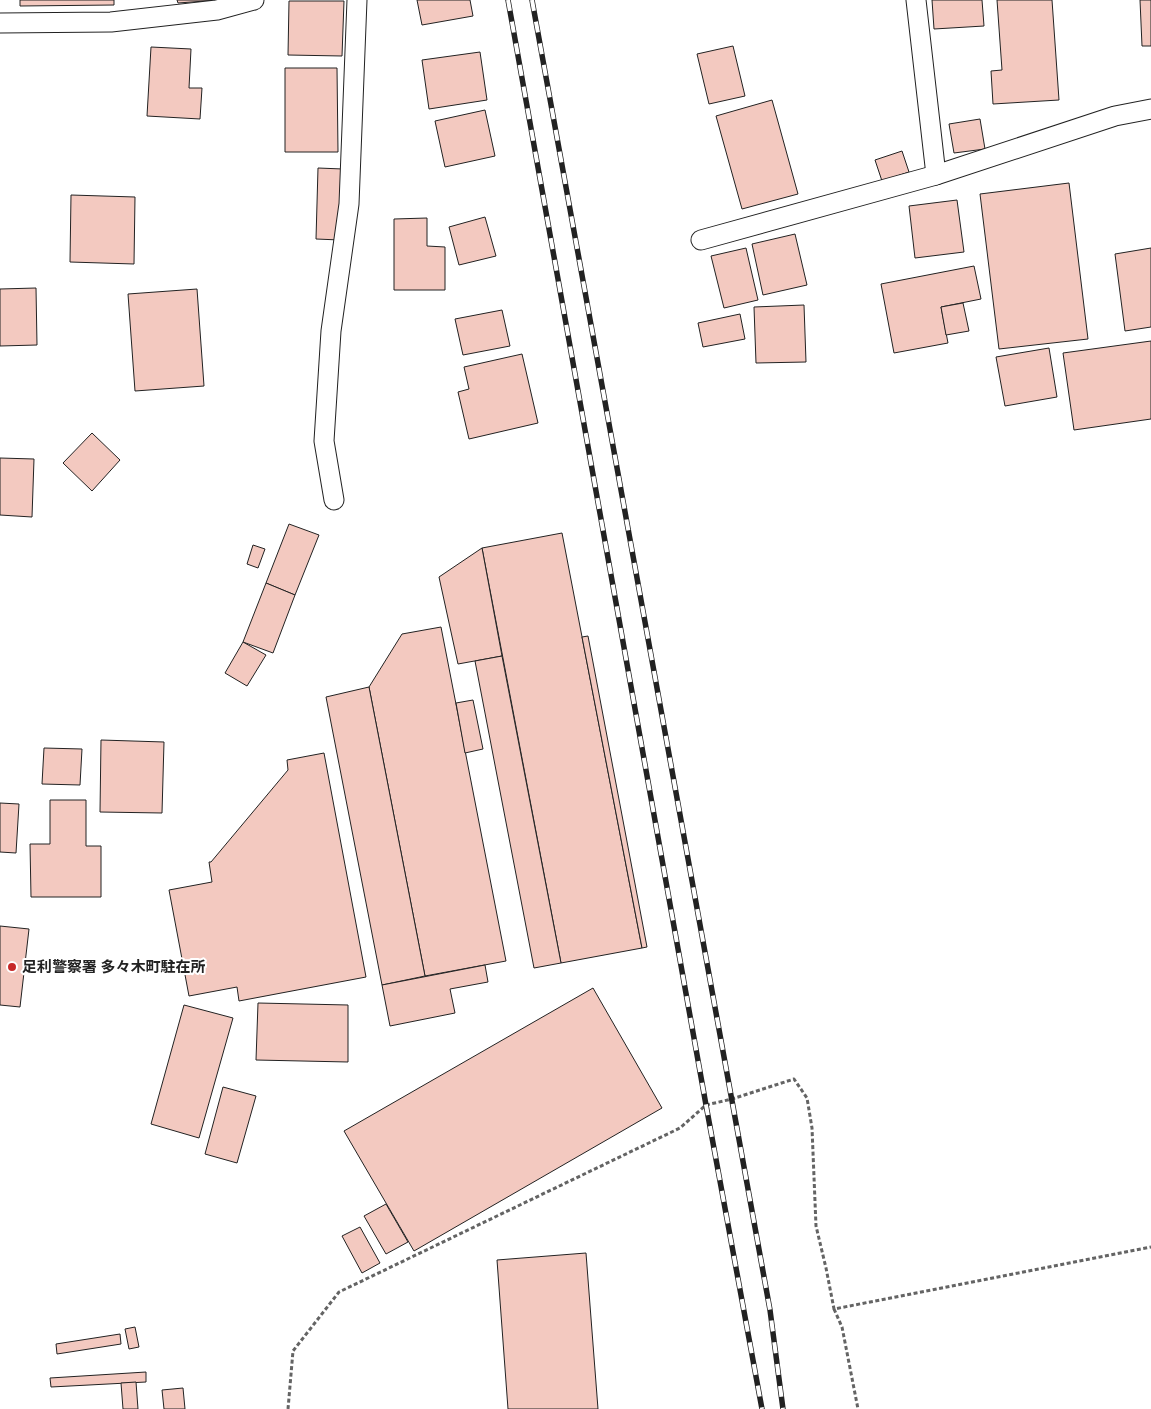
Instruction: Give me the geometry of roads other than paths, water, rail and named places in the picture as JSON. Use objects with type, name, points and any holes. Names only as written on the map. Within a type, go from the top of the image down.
[{"type":"lane","points":[[0,23],[111,22],[217,10],[254,0]]},
{"type":"lane","points":[[334,500],[324,441],[331,331],[349,204],[357,0]]},
{"type":"lane","points":[[916,0],[936,175]]},
{"type":"lane","points":[[701,240],[936,175],[1115,116],[1151,110]]},
{"type":"railway","points":[[508,0],[762,1409]]},
{"type":"railway","points":[[532,0],[770,1310],[783,1409]]},
{"type":"place","name":"足利警察署 多々木町駐在所","points":[[12,967]]}]
